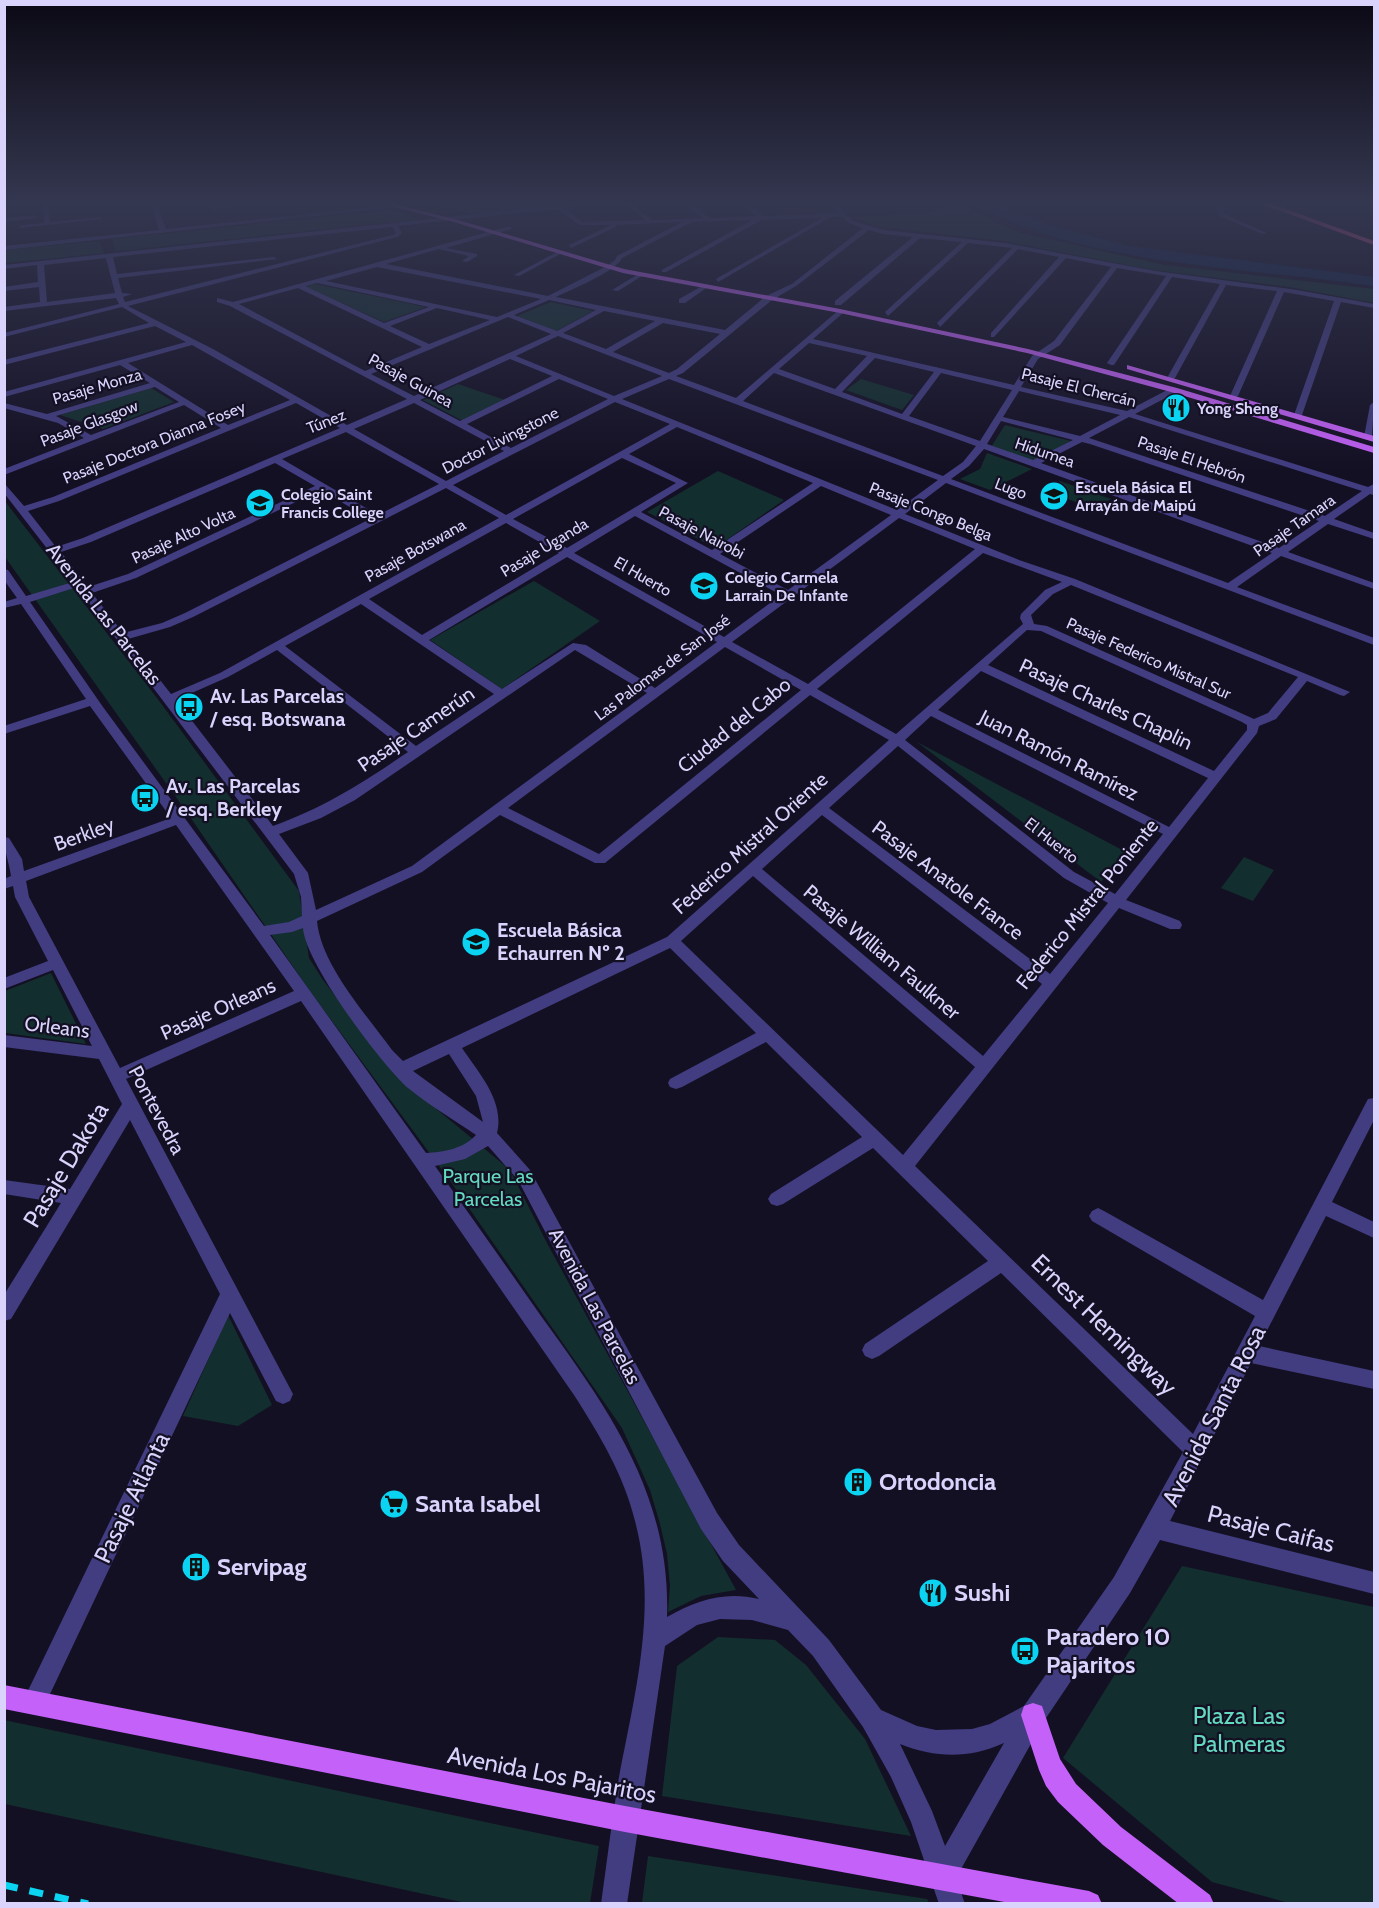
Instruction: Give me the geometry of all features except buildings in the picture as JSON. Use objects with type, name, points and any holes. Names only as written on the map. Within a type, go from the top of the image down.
[{"type":"main road","points":[[743,293],[888,314],[1070,352]]},
{"type":"main road","points":[[785,293],[1040,354],[1174,390],[1374,450]]},
{"type":"main road","points":[[1100,360],[1234,396],[1371,438]]},
{"type":"main road","name":"Avenida Los Pajaritos","points":[[4,1697],[625,1819],[943,1875],[1089,1904]]},
{"type":"main road","points":[[1033,1715],[1048,1761],[1055,1777],[1067,1793],[1113,1836],[1202,1904]]},
{"type":"street","points":[[43,293],[44,304]]},
{"type":"street","points":[[4,311],[137,293]]},
{"type":"street","points":[[4,335],[169,293]]},
{"type":"street","points":[[233,304],[269,293]]},
{"type":"street","points":[[313,293],[428,347]]},
{"type":"street","points":[[375,293],[498,319]]},
{"type":"street","points":[[523,293],[728,333]]},
{"type":"street","points":[[366,373],[559,293]]},
{"type":"street","points":[[682,301],[695,293]]},
{"type":"street","name":"Doctor Livingstone","points":[[122,637],[184,617],[614,399],[670,375],[728,333],[769,298],[779,293]]},
{"type":"street","points":[[738,401],[807,340],[855,293]]},
{"type":"street","points":[[888,314],[911,293]]},
{"type":"street","points":[[940,325],[972,293]]},
{"type":"street","points":[[994,335],[1031,293]]},
{"type":"street","name":"Las Palomas de San José","points":[[260,931],[285,929],[405,876],[966,464],[982,445],[1040,354],[1057,343],[1095,293]]},
{"type":"street","points":[[1111,363],[1158,293]]},
{"type":"street","points":[[1171,378],[1218,293]]},
{"type":"street","points":[[1234,396],[1280,293]]},
{"type":"street","points":[[1300,293],[1374,306]]},
{"type":"street","points":[[119,295],[122,305]]},
{"type":"street","points":[[1298,416],[1338,299]]},
{"type":"street","name":"Pasaje Guinea","points":[[220,300],[233,304],[366,373],[511,451]]},
{"type":"street","name":"El Huerto","points":[[122,305],[193,342],[447,484],[898,740],[1069,875],[1116,901],[1175,925]]},
{"type":"street","points":[[384,326],[436,306]]},
{"type":"street","name":"Túnez","points":[[55,551],[87,540],[348,429],[603,309]]},
{"type":"street","name":"Lugo","points":[[508,315],[1374,642]]},
{"type":"street","points":[[607,352],[662,320]]},
{"type":"street","points":[[4,363],[156,323]]},
{"type":"street","name":"Pasaje El Chercán","points":[[807,340],[1128,414],[1373,490]]},
{"type":"street","points":[[4,395],[193,342]]},
{"type":"street","points":[[837,392],[873,355]]},
{"type":"street","name":"Pasaje Congo Belga","points":[[507,356],[981,549],[1071,581],[1344,692]]},
{"type":"street","points":[[121,362],[227,428]]},
{"type":"street","points":[[905,416],[939,369]]},
{"type":"street","name":"Hidumea","points":[[773,370],[1374,585]]},
{"type":"street","points":[[460,424],[558,376]]},
{"type":"street","name":"Pasaje Monza","points":[[48,416],[156,384]]},
{"type":"street","points":[[1033,464],[1174,390]]},
{"type":"street","name":"Pasaje Doctora Dianna Fosey","points":[[22,510],[47,502],[296,400]]},
{"type":"street","name":"Pasaje Glasgow","points":[[4,472],[185,402]]},
{"type":"street","points":[[4,405],[48,416],[75,427],[91,439]]},
{"type":"street","points":[[1371,438],[1374,405]]},
{"type":"street","name":"Pasaje El Hebrón","points":[[998,418],[1081,438],[1374,536]]},
{"type":"street","name":"Pasaje Botswana","points":[[169,699],[224,675],[675,425]]},
{"type":"street","name":"Pasaje Uganda","points":[[421,640],[683,483],[621,454]]},
{"type":"street","points":[[275,459],[377,519]]},
{"type":"street","points":[[712,554],[820,483]]},
{"type":"street","name":"Avenida Las Parcelas","points":[[4,486],[301,873],[308,897],[311,937],[321,962],[386,1054],[414,1083],[489,1135],[524,1175],[709,1521],[731,1553],[821,1648],[872,1718],[900,1768],[927,1829],[951,1904]]},
{"type":"street","name":"Pasaje Alto Volta","points":[[4,605],[132,576],[323,486]]},
{"type":"street","name":"Pasaje Tamara","points":[[1230,587],[1373,490]]},
{"type":"street","name":"Pasaje Nairobi","points":[[634,512],[788,595]]},
{"type":"street","name":"Ciudad del Cabo","points":[[499,809],[600,860],[981,549]]},
{"type":"street","points":[[4,572],[93,701],[422,1160],[580,1388],[618,1449],[642,1508],[651,1542],[655,1578],[654,1640],[650,1680],[625,1819],[614,1904]]},
{"type":"street","points":[[1030,626],[1025,618],[1026,614],[1049,592],[1071,581]]},
{"type":"street","points":[[360,599],[502,694]]},
{"type":"street","name":"Federico Mistral Oriente","points":[[400,1070],[672,941],[1018,630],[1030,626]]},
{"type":"street","name":"Pasaje Federico Mistral Sur","points":[[1030,626],[1043,628],[1253,724]]},
{"type":"street","points":[[277,645],[416,752]]},
{"type":"street","name":"Pasaje Camerún","points":[[270,832],[316,815],[340,803],[576,646],[655,693]]},
{"type":"street","name":"Pasaje Charles Chaplin","points":[[980,666],[1216,777]]},
{"type":"street","name":"Federico Mistral Poniente","points":[[904,1167],[1216,777],[1253,730],[1253,724],[1272,716],[1305,676]]},
{"type":"street","points":[[4,730],[93,701]]},
{"type":"street","name":"Juan Ramón Ramírez","points":[[930,711],[1171,833]]},
{"type":"street","name":"Pasaje Anatole France","points":[[821,808],[1052,983]]},
{"type":"street","name":"Berkley","points":[[4,884],[178,820]]},
{"type":"street","name":"Pontevedra","points":[[4,841],[15,859],[22,897],[283,1394]]},
{"type":"street","name":"Pasaje William Faulkner","points":[[753,869],[984,1067]]},
{"type":"street","name":"Ernest Hemingway","points":[[672,941],[1196,1451]]},
{"type":"street","points":[[4,984],[57,963]]},
{"type":"street","name":"Pasaje Orleans","points":[[116,1077],[304,993]]},
{"type":"street","points":[[676,1083],[768,1034]]},
{"type":"street","name":"Orleans","points":[[4,1041],[105,1054]]},
{"type":"street","points":[[422,1160],[443,1159],[462,1154],[489,1135],[493,1119],[490,1106],[451,1045]]},
{"type":"street","name":"Pasaje Dakota","points":[[4,1313],[130,1104]]},
{"type":"street","name":"Avenida Santa Rosa","points":[[943,1875],[1033,1715],[1122,1585],[1155,1528],[1374,1104]]},
{"type":"street","points":[[777,1200],[875,1138]]},
{"type":"street","points":[[4,1187],[74,1197]]},
{"type":"street","points":[[1323,1206],[1374,1230]]},
{"type":"street","points":[[1098,1216],[1267,1313]]},
{"type":"street","name":"Ernest Hemingway","points":[[872,1350],[1002,1262]]},
{"type":"street","name":"Pasaje Atlanta","points":[[34,1703],[230,1294]]},
{"type":"street","points":[[1247,1353],[1374,1380]]},
{"type":"street","name":"Pasaje Caifas","points":[[1155,1528],[1374,1583]]},
{"type":"street","points":[[654,1640],[685,1618],[717,1608],[734,1606],[756,1608],[795,1621]]},
{"type":"street","name":"Avenida Santa Rosa","points":[[872,1718],[916,1739],[956,1744],[990,1738],[1033,1715]]},
{"type":"green space","points":[[320,293],[359,293],[426,307],[384,322]]},
{"type":"green space","points":[[1322,293],[1374,293],[1374,303]]},
{"type":"green space","points":[[551,302],[593,311],[556,331],[517,316]]},
{"type":"green space","points":[[861,379],[914,395],[902,410],[846,390]]},
{"type":"green space","points":[[458,384],[505,400],[463,421],[423,400]]},
{"type":"green space","points":[[151,388],[174,402],[103,429],[60,415]]},
{"type":"green space","points":[[1005,425],[1071,441],[1033,462],[991,447]]},
{"type":"green space","points":[[987,453],[1032,469],[990,490],[960,479],[980,469]]},
{"type":"green space","points":[[718,471],[784,500],[715,548],[647,512]]},
{"type":"green space","points":[[1060,481],[1111,499],[1095,509],[1043,490]]},
{"type":"green space","name":"Parque Las Parcelas","points":[[4,500],[160,702],[299,891],[309,958],[323,980],[398,1077],[510,1170],[548,1245],[736,1590],[701,1596],[668,1612],[670,1586],[667,1554],[660,1524],[650,1490],[622,1428],[448,1178],[312,994],[188,814],[5,557]]},
{"type":"green space","points":[[534,581],[600,621],[502,689],[430,640]]},
{"type":"green space","points":[[917,742],[1128,853],[1101,882]]},
{"type":"green space","points":[[1244,857],[1274,870],[1253,901],[1221,888]]},
{"type":"green space","points":[[51,973],[86,1044],[5,1033],[5,991]]},
{"type":"green space","points":[[228,1315],[272,1405],[238,1426],[183,1416]]},
{"type":"green space","name":"Plaza Las Palmeras","points":[[1182,1566],[1374,1607],[1374,1903],[1289,1903],[1212,1882],[1063,1758]]},
{"type":"green space","points":[[718,1637],[775,1640],[806,1665],[865,1739],[911,1836],[662,1796],[677,1666]]},
{"type":"green space","points":[[4,1720],[599,1846],[590,1903],[466,1903],[5,1804]]},
{"type":"green space","points":[[648,1856],[927,1899],[929,1903],[642,1903]]},
{"type":"railway","points":[[4,1885],[88,1904]]},
{"type":"place","name":"Yong Sheng","points":[[1176,408]]},
{"type":"place","name":"Escuela Básica El Arrayán de Maipú","points":[[1054,496]]},
{"type":"place","name":"Colegio Saint Francis College","points":[[260,503]]},
{"type":"place","name":"Colegio Carmela Larrain De Infante","points":[[704,586]]},
{"type":"place","name":"Av. Las Parcelas / esq. Botswana","points":[[189,707]]},
{"type":"place","name":"Av. Las Parcelas / esq. Berkley","points":[[145,798]]},
{"type":"place","name":"Escuela Básica Echaurren Nº 2","points":[[476,942]]},
{"type":"place","name":"Ortodoncia","points":[[858,1482]]},
{"type":"place","name":"Santa Isabel","points":[[394,1504]]},
{"type":"place","name":"Servipag","points":[[196,1567]]},
{"type":"place","name":"Sushi","points":[[933,1593]]},
{"type":"place","name":"Paradero 10 Pajaritos","points":[[1025,1651]]}]
